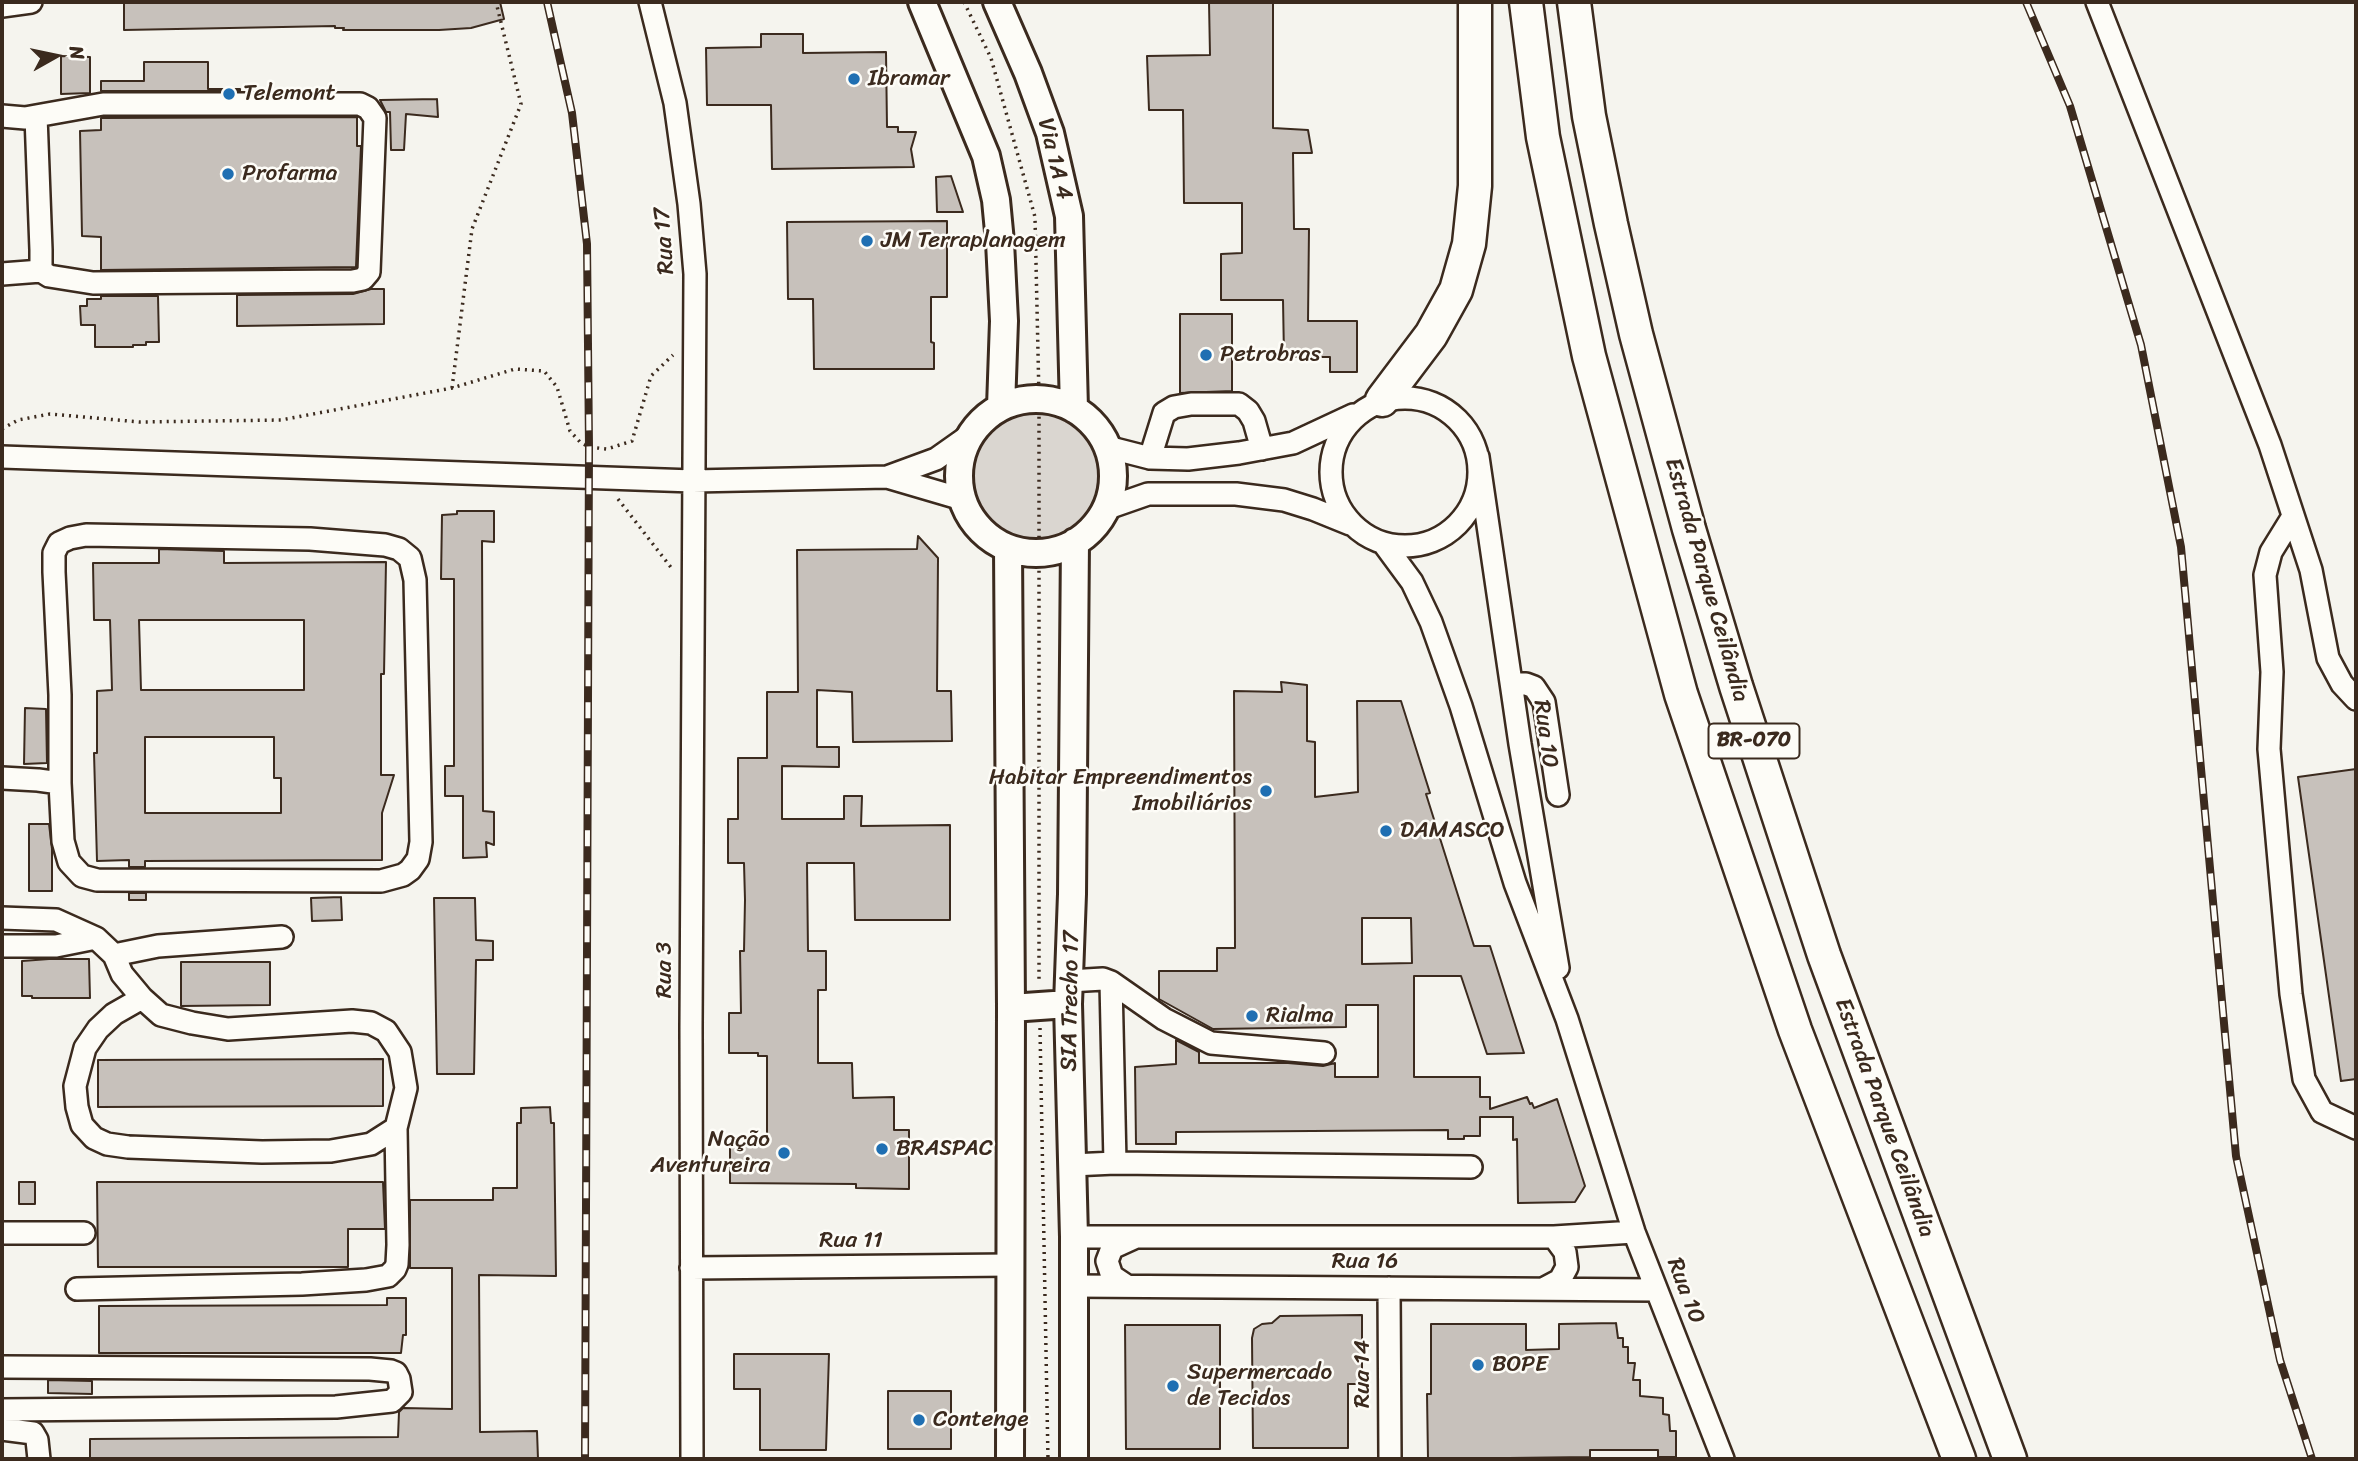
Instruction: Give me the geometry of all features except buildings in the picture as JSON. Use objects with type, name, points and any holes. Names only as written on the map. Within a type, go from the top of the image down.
[{"type":"highway","points":[[1370,406],[1431,335],[1456,289],[1469,244],[1475,186],[1475,2]]},
{"type":"highway","name":"BR-070","points":[[1526,2],[1543,137],[1589,356],[1681,694],[1795,1030],[1959,1459]]},
{"type":"highway","name":"Estrada Parque Ceilândia","points":[[1574,2],[1589,116],[1611,224],[1636,334],[1692,542],[1824,955],[2010,1459]]},
{"type":"main road","points":[[922,2],[986,156],[996,200],[1004,321],[1001,407]]},
{"type":"main road","name":"Via 1A 4","points":[[997,2],[1050,132],[1069,216],[1074,409]]},
{"type":"main road","points":[[1039,398],[1057,401],[1074,409],[1094,425],[1107,447],[1112,468],[1112,489],[1105,509],[1093,528],[1076,542],[1058,550],[1040,553],[1008,548],[988,536],[972,520],[962,499],[959,477],[961,456],[970,436],[983,419],[1001,407],[1020,400],[1039,398]]},
{"type":"main road","name":"SIA Trecho 17","points":[[1074,1459],[1074,1237],[1068,992],[1072,894],[1076,542]]},
{"type":"main road","points":[[1008,548],[1010,1459]]},
{"type":"main road","points":[[1011,1008],[1068,992]]},
{"type":"street","points":[[2,6],[31,2]]},
{"type":"street","name":"Rua 17","points":[[650,2],[675,103],[689,204],[695,274],[693,481]]},
{"type":"street","points":[[2097,2],[2270,445],[2311,570],[2328,658],[2342,684],[2356,699]]},
{"type":"street","points":[[2,116],[26,118],[103,104],[360,104],[368,108],[375,118],[369,272],[363,279],[93,283],[49,276],[41,271],[2,274]]},
{"type":"street","points":[[36,116],[41,271]]},
{"type":"street","points":[[1105,509],[1148,494],[1236,494],[1284,500],[1350,524],[1365,536],[1384,544],[1409,547],[1434,541],[1455,527],[1471,507],[1479,482],[1478,457],[1469,433],[1453,414],[1431,402],[1407,397],[1370,406],[1293,443],[1262,449],[1188,459],[1150,458],[1107,447]]},
{"type":"street","points":[[1150,458],[1164,413],[1174,407],[1191,404],[1239,404],[1248,411],[1254,421],[1262,449]]},
{"type":"street","points":[[1350,524],[1336,503],[1330,479],[1332,454],[1342,431],[1370,406]]},
{"type":"street","points":[[887,477],[936,459],[970,436]]},
{"type":"street","points":[[2,457],[693,481],[887,477],[962,499]]},
{"type":"street","name":"Rua 10","points":[[1478,457],[1540,871],[1567,1019]]},
{"type":"street","name":"Rua 3","points":[[692,1459],[693,481]]},
{"type":"street","points":[[2292,518],[2271,552],[2265,575],[2272,672],[2269,749],[2291,995],[2304,1079],[2322,1112],[2356,1128]]},
{"type":"street","points":[[86,535],[310,539],[385,545],[399,549],[410,558],[415,580],[421,842],[418,859],[402,875],[381,881],[97,880],[82,876],[69,862],[65,852],[60,783],[60,695],[54,572],[54,553],[59,543],[86,535]]},
{"type":"street","name":"Rua 10","points":[[1384,544],[1412,582],[1431,622],[1461,706],[1515,883],[1567,1019],[1634,1232],[1723,1459]]},
{"type":"street","points":[[1512,684],[1534,687],[1544,702],[1558,795]]},
{"type":"street","points":[[2,778],[60,783]]},
{"type":"street","points":[[2,918],[56,920],[96,938],[114,956],[122,974],[142,998],[161,1015],[218,1028],[352,1021],[371,1023],[386,1031],[400,1052],[406,1088],[396,1128],[397,1264],[388,1276],[302,1284],[78,1289]]},
{"type":"street","points":[[114,956],[158,946],[282,937]]},
{"type":"street","points":[[2,946],[56,946],[96,938]]},
{"type":"street","points":[[1068,992],[1102,979],[1111,982],[1164,1019],[1211,1043],[1324,1053]]},
{"type":"street","points":[[1111,982],[1115,1163]]},
{"type":"street","points":[[142,998],[114,1014],[98,1029],[85,1048],[75,1086],[77,1107],[82,1125],[94,1138],[107,1144],[128,1147],[262,1152],[331,1151],[371,1144],[396,1128]]},
{"type":"street","points":[[1072,1165],[1115,1163],[1471,1167]]},
{"type":"street","name":"Rua 16","points":[[1074,1237],[1555,1237],[1634,1232]]},
{"type":"street","points":[[2,1233],[84,1233]]},
{"type":"street","points":[[1127,1286],[1112,1276],[1107,1261],[1112,1248],[1136,1237]]},
{"type":"street","points":[[1542,1289],[1560,1280],[1567,1266],[1565,1252],[1555,1237]]},
{"type":"street","name":"Rua 11","points":[[691,1268],[1011,1265]]},
{"type":"street","name":"Rua 16","points":[[1074,1286],[1656,1290]]},
{"type":"street","name":"Rua 14","points":[[1389,1288],[1390,1459]]},
{"type":"street","points":[[2,1367],[370,1369],[396,1373],[401,1392],[393,1401],[336,1407],[2,1410]]},
{"type":"street","points":[[2,1429],[33,1433],[37,1440],[39,1459]]},
{"type":"path","points":[[452,388],[472,229],[521,104],[496,2]]},
{"type":"path","points":[[2,429],[18,420],[50,414],[140,422],[281,420],[452,388],[515,369],[544,371],[557,387],[570,431],[589,447],[607,449],[632,441],[651,376],[694,333]]},
{"type":"path","points":[[601,478],[693,597]]},
{"type":"shaded area","points":[[1036,409],[1062,414],[1083,429],[1098,450],[1103,476],[1098,502],[1083,523],[1062,538],[1036,543],[1010,538],[989,523],[974,502],[969,476],[974,450],[989,429],[1010,414]]},
{"type":"railway","points":[[547,2],[572,113],[587,244],[589,447],[585,1459]]},
{"type":"railway","points":[[2026,2],[2070,106],[2141,345],[2181,547],[2236,1156],[2280,1360],[2312,1459]]},
{"type":"place","name":"Ibramar","points":[[854,79]]},
{"type":"place","name":"Telemont","points":[[229,94]]},
{"type":"place","name":"Profarma","points":[[228,174]]},
{"type":"place","name":"JM Terraplanagem","points":[[867,241]]},
{"type":"place","name":"Petrobras","points":[[1206,355]]},
{"type":"place","name":"Habitar Empreendimentos Imobiliários","points":[[1266,791]]},
{"type":"place","name":"DAMASCO","points":[[1386,831]]},
{"type":"place","name":"Rialma","points":[[1252,1016]]},
{"type":"place","name":"BRASPAC","points":[[882,1149]]},
{"type":"place","name":"Nação Aventureira","points":[[784,1153]]},
{"type":"place","name":"BOPE","points":[[1478,1365]]},
{"type":"place","name":"Supermercado de Tecidos","points":[[1173,1386]]},
{"type":"place","name":"Contenge","points":[[919,1420]]}]
